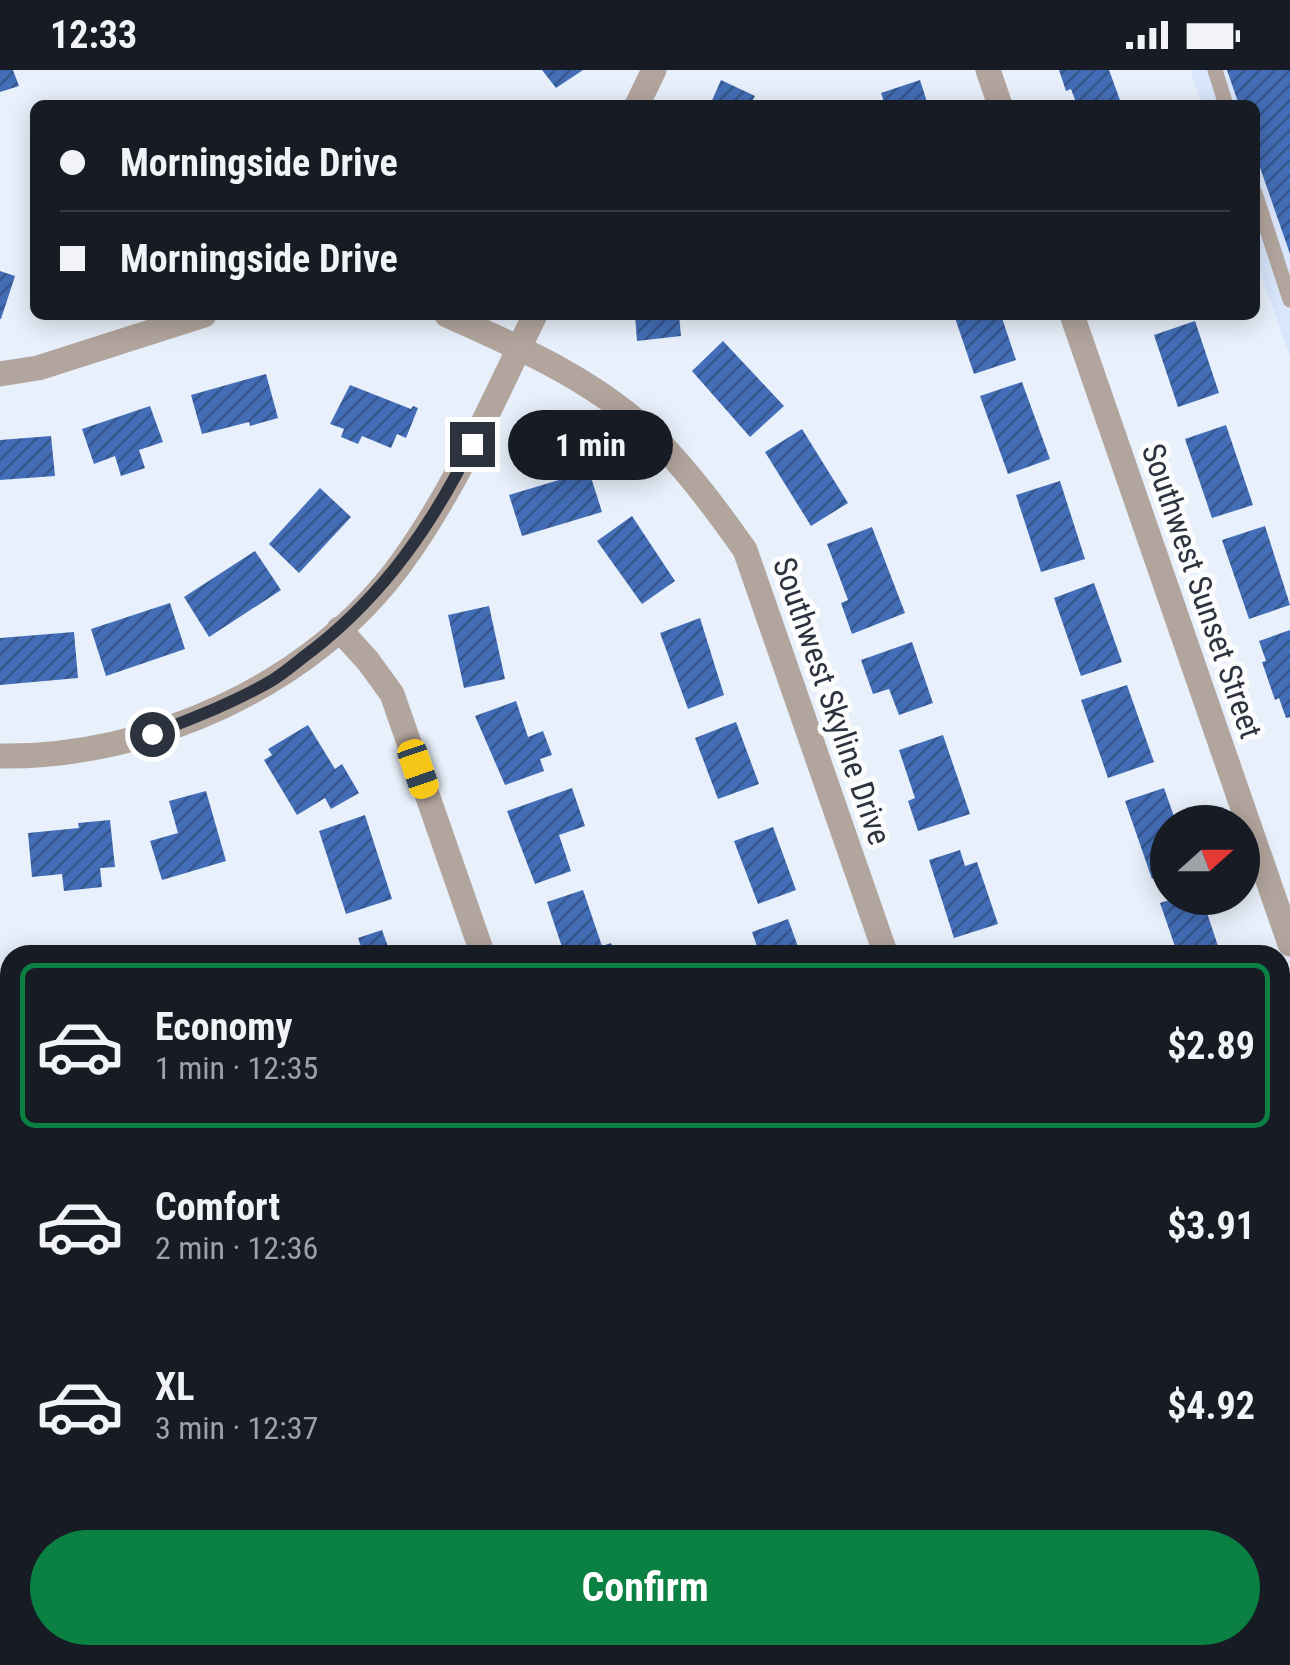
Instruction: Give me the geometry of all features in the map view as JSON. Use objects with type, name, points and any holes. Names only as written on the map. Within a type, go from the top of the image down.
[{"type":"street","points":[[639,100],[654,70]]},
{"type":"street","points":[[988,70],[998,100]]},
{"type":"street","points":[[0,374],[38,368],[188,320]]},
{"type":"street","name":"Southwest Skyline Drive","points":[[459,320],[519,348],[602,395],[656,439],[706,495],[745,550],[883,945]]},
{"type":"street","points":[[0,756],[84,750],[152,734],[275,679],[338,629],[400,564],[428,524],[456,476],[533,320]]},
{"type":"street","name":"Southwest Sunset Street","points":[[1074,320],[1290,944]]},
{"type":"street","points":[[338,629],[392,694],[479,945]]},
{"type":"lane","points":[[1214,70],[1224,100]]},
{"type":"lane","points":[[1260,208],[1290,300]]},
{"type":"shaded area","points":[[1190,70],[1290,70],[1290,358],[1260,271],[1260,100],[1200,100]]},
{"type":"building","points":[[0,70],[13,70],[19,86],[0,92]]},
{"type":"building","points":[[542,70],[583,70],[556,88]]},
{"type":"building","points":[[1059,70],[1109,70],[1120,100],[1075,100],[1071,89],[1066,91]]},
{"type":"building","points":[[1227,70],[1290,70],[1290,254],[1260,167],[1260,100],[1237,100]]},
{"type":"building","points":[[721,80],[755,96],[753,100],[712,100]]},
{"type":"building","points":[[920,80],[926,100],[883,100],[881,93]]},
{"type":"building","points":[[0,271],[15,276],[1,319],[0,319]]},
{"type":"building","points":[[635,320],[679,320],[681,336],[637,341]]},
{"type":"building","points":[[956,320],[1003,320],[1016,360],[974,374]]},
{"type":"building","points":[[1195,321],[1219,393],[1178,407],[1154,335]]},
{"type":"building","points":[[723,341],[784,406],[750,437],[692,371]]},
{"type":"building","points":[[266,374],[278,418],[202,434],[191,395]]},
{"type":"building","points":[[1022,382],[1050,459],[1008,474],[980,396]]},
{"type":"building","points":[[350,385],[411,409],[418,408],[406,438],[397,434],[391,448],[362,436],[358,444],[341,437],[344,429],[330,424]]},
{"type":"building","points":[[150,406],[163,442],[139,450],[145,468],[121,476],[115,456],[94,464],[82,429]]},
{"type":"building","points":[[1226,425],[1253,505],[1212,518],[1185,439]]},
{"type":"building","points":[[802,429],[848,503],[811,526],[765,452]]},
{"type":"building","points":[[51,436],[55,476],[0,480],[0,440]]},
{"type":"building","points":[[589,471],[602,512],[522,536],[509,495]]},
{"type":"building","points":[[1060,481],[1085,559],[1041,572],[1016,495]]},
{"type":"building","points":[[320,488],[351,517],[299,573],[269,544]]},
{"type":"building","points":[[632,516],[675,581],[642,604],[597,541]]},
{"type":"building","points":[[1265,526],[1290,605],[1249,619],[1222,540]]},
{"type":"building","points":[[872,527],[905,613],[852,634],[841,603],[848,600],[827,544]]},
{"type":"building","points":[[255,551],[281,590],[209,637],[184,597]]},
{"type":"building","points":[[1094,583],[1122,662],[1081,676],[1054,598]]},
{"type":"building","points":[[170,603],[185,649],[106,676],[91,629]]},
{"type":"building","points":[[489,606],[505,679],[464,688],[448,615]]},
{"type":"building","points":[[700,618],[724,695],[688,709],[660,633]]},
{"type":"building","points":[[1290,630],[1290,717],[1286,718],[1279,698],[1275,700],[1259,641]]},
{"type":"building","points":[[74,632],[78,678],[0,685],[0,638]]},
{"type":"building","points":[[912,642],[933,703],[899,715],[889,689],[873,694],[861,660]]},
{"type":"building","points":[[1127,685],[1154,762],[1108,778],[1081,700]]},
{"type":"building","points":[[516,701],[528,737],[543,731],[552,755],[540,759],[544,771],[505,785],[475,716]]},
{"type":"building","points":[[736,722],[759,784],[718,799],[695,738]]},
{"type":"building","points":[[308,725],[335,769],[342,764],[359,793],[331,809],[325,798],[297,815],[264,760],[272,755],[268,749]]},
{"type":"building","points":[[943,735],[970,814],[918,831],[908,801],[915,798],[899,750]]},
{"type":"building","points":[[572,788],[585,826],[559,835],[571,871],[535,884],[507,811]]},
{"type":"building","points":[[1164,788],[1170,805],[1150,805],[1150,873],[1125,801]]},
{"type":"building","points":[[206,791],[226,861],[162,880],[150,841],[178,833],[169,801]]},
{"type":"building","points":[[365,815],[392,899],[346,914],[319,831]]},
{"type":"building","points":[[110,820],[115,867],[100,868],[102,887],[64,891],[62,874],[32,877],[28,833],[79,828],[78,823]]},
{"type":"building","points":[[773,827],[796,890],[758,904],[734,841]]},
{"type":"building","points":[[960,850],[965,866],[977,862],[998,924],[954,938],[929,860]]},
{"type":"building","points":[[583,890],[602,945],[561,945],[547,902]]},
{"type":"building","points":[[1164,915],[1208,915],[1218,945],[1175,945]]},
{"type":"building","points":[[788,919],[797,945],[757,945],[752,932]]},
{"type":"building","points":[[382,930],[387,945],[360,945],[358,938]]},
{"type":"route","points":[[152,734],[220,708],[275,679],[338,629],[400,564],[428,524],[472,444]]}]
